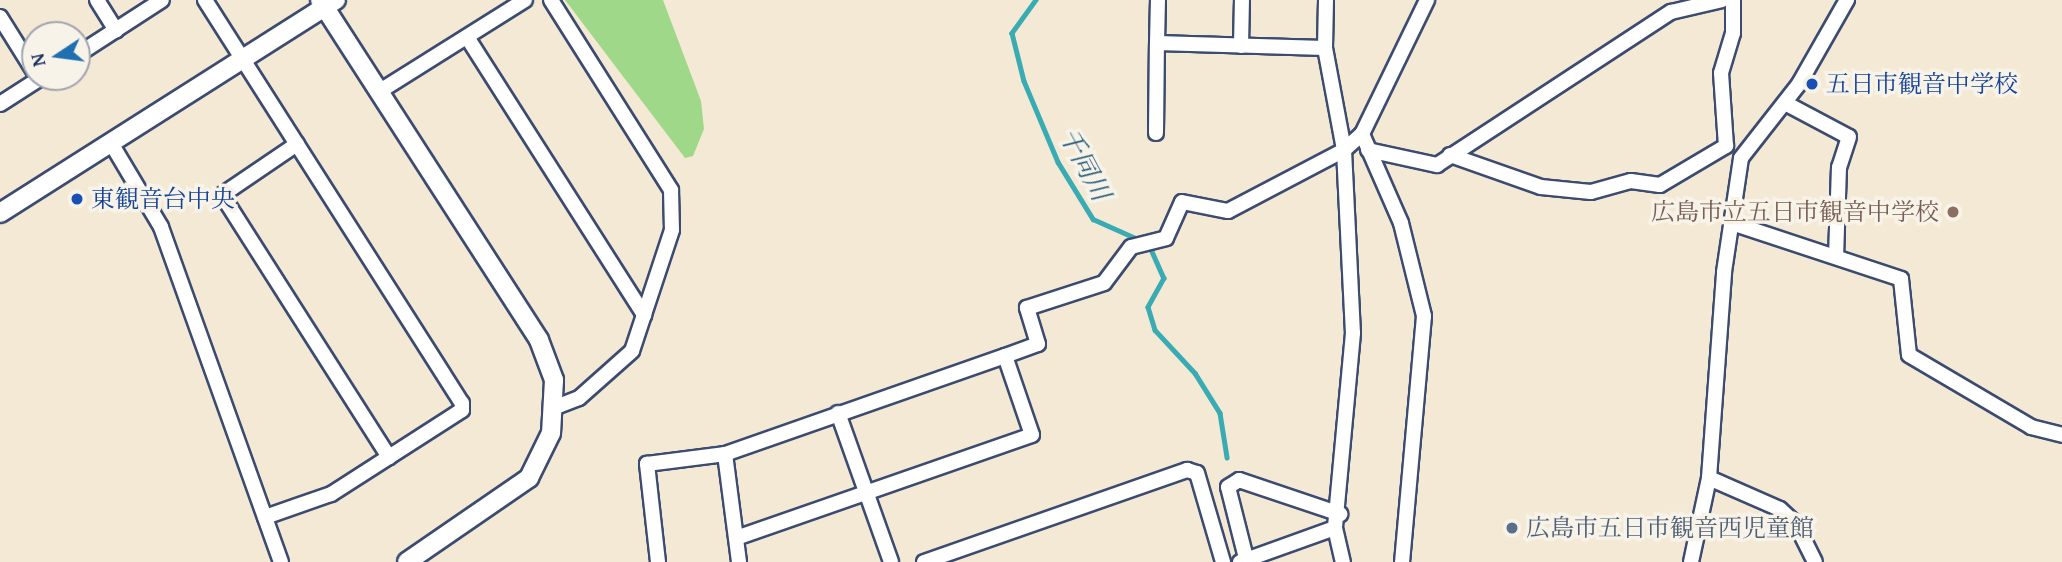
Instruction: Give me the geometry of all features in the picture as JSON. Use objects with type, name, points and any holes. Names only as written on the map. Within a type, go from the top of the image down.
[{"type":"street","points":[[97,0],[116,30]]},
{"type":"street","points":[[91,46],[162,0]]},
{"type":"street","points":[[205,0],[462,402],[462,410],[331,494],[265,517]]},
{"type":"street","points":[[380,91],[526,0]]},
{"type":"street","points":[[551,0],[671,190],[671,230],[632,351],[579,398],[556,407]]},
{"type":"street","points":[[1156,133],[1158,0]]},
{"type":"street","points":[[1241,46],[1242,0]]},
{"type":"street","points":[[1326,0],[1325,48],[1344,150],[1353,333],[1337,521],[1343,562]]},
{"type":"street","points":[[658,562],[647,464],[725,454],[1038,344],[1027,308],[1104,283],[1131,247],[1166,238],[1182,202],[1228,211],[1344,150],[1362,134],[1427,0]]},
{"type":"street","points":[[1368,150],[1437,165],[1671,12],[1721,0]]},
{"type":"street","points":[[1733,0],[1734,33],[1721,73],[1726,146],[1741,158]]},
{"type":"street","points":[[1691,562],[1710,478],[1732,223],[1741,158],[1785,103],[1847,0]]},
{"type":"street","points":[[0,213],[327,3],[539,340],[556,407],[546,450],[529,478],[407,562]]},
{"type":"street","points":[[0,17],[21,50]]},
{"type":"street","points":[[467,37],[644,315]]},
{"type":"street","points":[[1157,43],[1325,48]]},
{"type":"street","points":[[0,104],[21,89]]},
{"type":"street","points":[[1785,103],[1849,137],[1839,169],[1836,257]]},
{"type":"street","points":[[1362,134],[1412,255],[1424,316],[1402,562]]},
{"type":"street","points":[[111,143],[161,227],[281,562]]},
{"type":"street","points":[[297,144],[222,195],[389,457]]},
{"type":"street","points":[[1450,155],[1541,187],[1591,192],[1631,181],[1660,185],[1726,146]]},
{"type":"street","points":[[1732,223],[1901,279],[1909,355],[2031,427],[2062,435]]},
{"type":"street","points":[[736,538],[1032,435],[1005,356]]},
{"type":"street","points":[[838,413],[891,562]]},
{"type":"street","points":[[725,454],[739,562]]},
{"type":"street","points":[[924,562],[1187,471],[1198,473],[1223,562]]},
{"type":"street","points":[[1710,478],[1780,509],[1796,524],[1815,562]]},
{"type":"street","points":[[1238,480],[1337,521],[1245,561],[1228,487],[1238,480]]},
{"type":"green space","points":[[565,0],[663,0],[701,101],[704,129],[693,156],[685,158]]},
{"type":"waterway","name":"千同川","points":[[1036,0],[1012,33],[1024,81],[1058,162],[1093,219],[1140,240]]},
{"type":"waterway","name":"千同川","points":[[1150,247],[1164,278],[1148,307],[1155,330],[1195,373],[1220,413],[1227,457]]},
{"type":"place","name":"五日市観音中学校","points":[[1812,84]]},
{"type":"place","name":"東観音台中央","points":[[77,199]]},
{"type":"place","name":"広島市立五日市観音中学校","points":[[1953,212]]},
{"type":"place","name":"広島市五日市観音西児童館","points":[[1512,528]]}]
